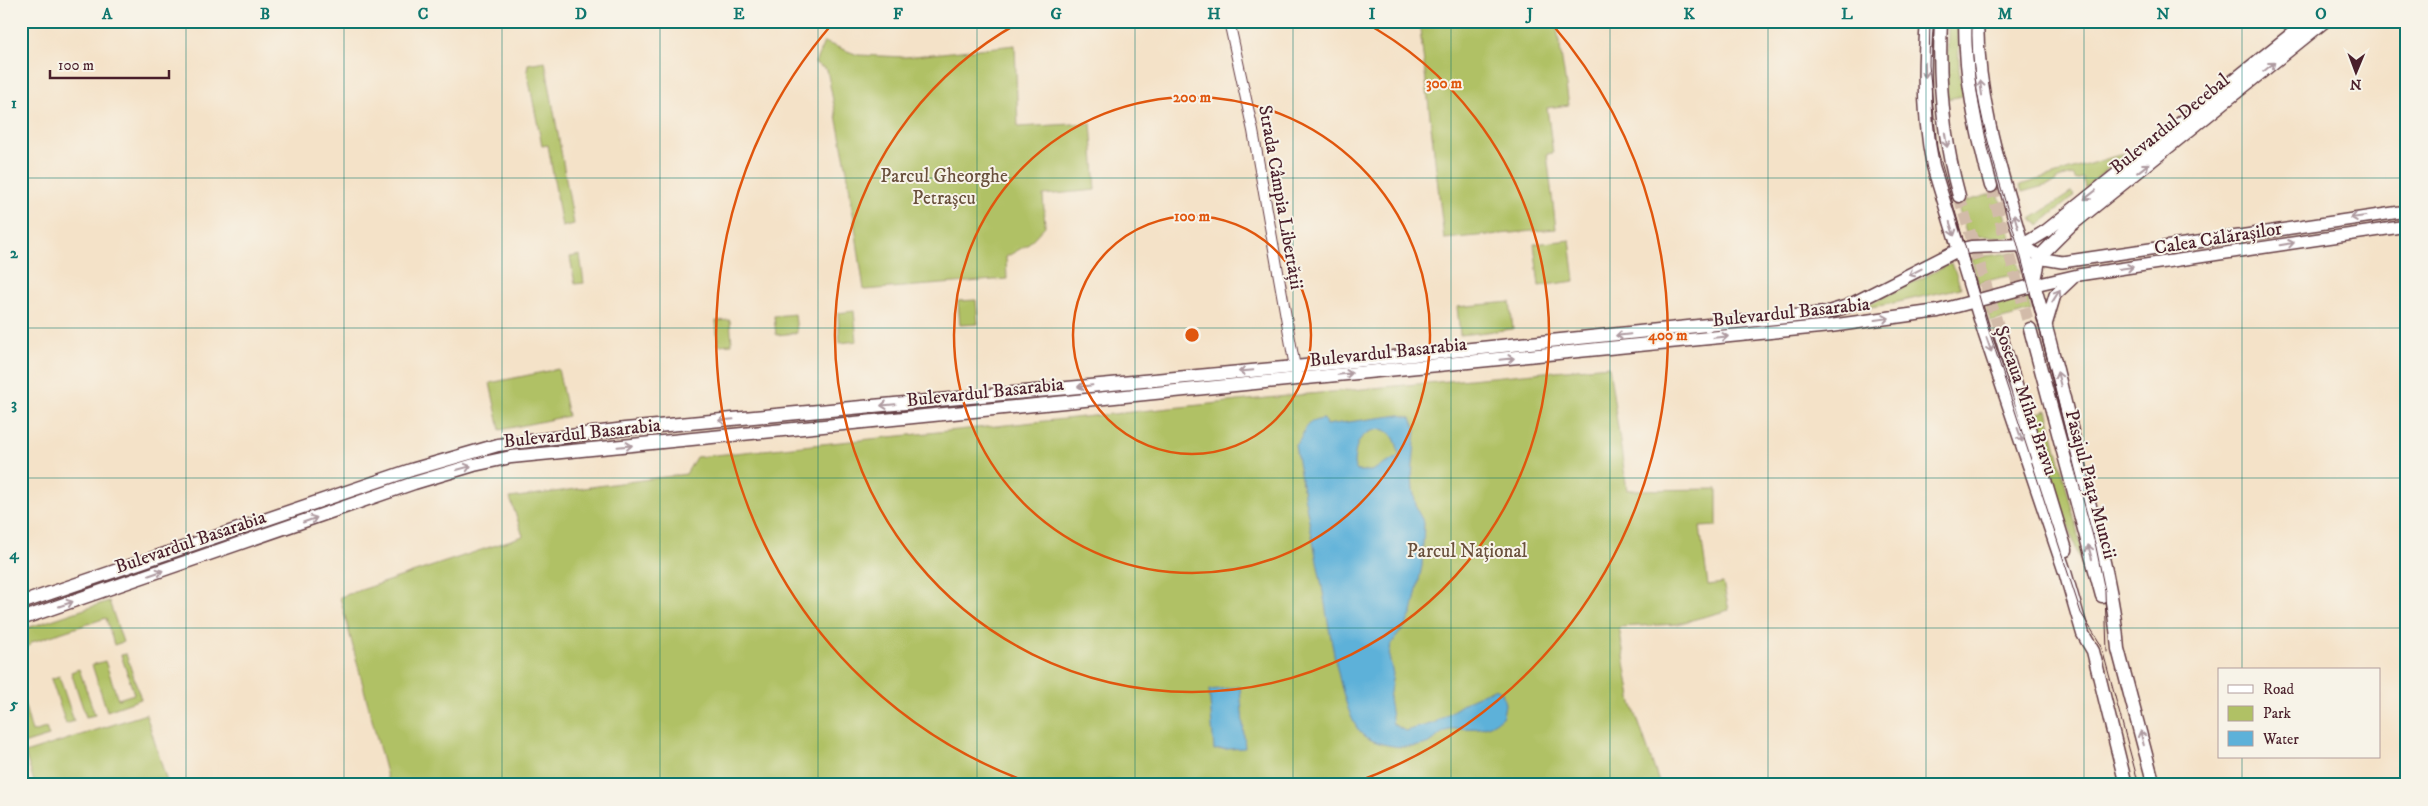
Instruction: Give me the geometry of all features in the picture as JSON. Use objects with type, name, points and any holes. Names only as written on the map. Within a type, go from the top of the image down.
[{"type":"main road","name":"Șoseaua Mihai Bravu","points":[[1927,21],[1924,64],[1928,143],[1958,250],[2065,572],[2083,634],[2093,652],[2126,785]]},
{"type":"main road","points":[[1941,21],[1942,106],[1948,150],[1959,196]]},
{"type":"main road","points":[[1965,21],[1970,97],[1991,186]]},
{"type":"main road","name":"Șoseaua Mihai Bravu","points":[[1977,21],[1978,66],[1985,113],[2046,325],[2102,555],[2117,629],[2118,649],[2154,785]]},
{"type":"main road","name":"Bulevardul Decebal","points":[[2023,245],[2046,230],[2308,21]]},
{"type":"main road","name":"Bulevardul Decebal","points":[[2040,256],[2069,227],[2325,21]]},
{"type":"main road","name":"Calea Călărașilor","points":[[2040,256],[2055,262],[2407,211]]},
{"type":"main road","name":"Calea Călărașilor","points":[[2035,285],[2078,275],[2407,226]]},
{"type":"main road","name":"Bulevardul Basarabia","points":[[21,619],[414,483],[492,461],[548,453],[1296,373],[1825,313],[1848,306],[1958,250],[1971,247],[2023,245]]},
{"type":"main road","points":[[2023,245],[2040,256],[2035,285]]},
{"type":"main road","points":[[2046,325],[2055,295],[2063,285],[2078,275]]},
{"type":"main road","name":"Bulevardul Basarabia","points":[[21,603],[411,470],[498,445],[625,429],[1830,326],[1938,310],[2035,285]]},
{"type":"main road","name":"Pasajul Piața Muncii","points":[[2030,329],[2118,649]]},
{"type":"main road","points":[[2001,336],[2074,576],[2093,652]]},
{"type":"street","name":"Strada Câmpia Libertății","points":[[1229,21],[1253,131],[1296,373]]},
{"type":"green space","points":[[1419,21],[1556,21],[1569,105],[1547,108],[1553,153],[1547,154],[1556,229],[1444,239]]},
{"type":"green space","points":[[1948,21],[1958,21],[1959,69],[1963,96],[1947,99]]},
{"type":"green space","name":"Parcul Gheorghe Petrașcu","points":[[824,42],[858,55],[905,57],[1015,45],[1018,127],[1091,123],[1096,190],[1043,195],[1045,226],[1027,245],[1006,257],[1007,279],[864,290],[847,171],[827,70],[815,63]]},
{"type":"green space","points":[[545,61],[574,224],[562,227],[548,145],[542,146],[527,71],[528,64]]},
{"type":"green space","points":[[2126,153],[2085,188],[2083,178],[2076,180],[2073,175],[2058,179],[2055,183],[2022,192],[2020,185]]},
{"type":"green space","points":[[1998,192],[2011,237],[1967,236],[1957,204]]},
{"type":"green space","points":[[2072,192],[2075,195],[2039,225],[2031,219]]},
{"type":"green space","points":[[1570,240],[1575,281],[1539,286],[1534,244]]},
{"type":"green space","points":[[2015,252],[2020,273],[1978,283],[1972,258]]},
{"type":"green space","points":[[580,255],[584,283],[575,284],[570,257]]},
{"type":"green space","points":[[1952,263],[1961,288],[1885,305],[1862,308]]},
{"type":"green space","points":[[2027,296],[2031,311],[1991,322],[1986,308]]},
{"type":"green space","points":[[976,300],[978,324],[960,325],[958,301]]},
{"type":"green space","points":[[1510,302],[1513,329],[1460,335],[1457,307]]},
{"type":"green space","points":[[854,311],[857,341],[840,343],[838,313]]},
{"type":"green space","points":[[795,314],[797,333],[776,335],[774,316]]},
{"type":"green space","points":[[730,320],[732,344],[718,345],[716,321]]},
{"type":"green space","name":"Parcul Național","points":[[1609,366],[1627,490],[1717,489],[1717,526],[1700,527],[1708,585],[1723,583],[1729,610],[1677,624],[1619,627],[1632,703],[1660,785],[1134,785],[1108,780],[1087,785],[389,785],[340,597],[523,536],[510,498],[686,474],[696,457],[1277,397]]},
{"type":"green space","points":[[558,369],[568,416],[500,430],[490,383]]},
{"type":"green space","points":[[2047,410],[2086,566],[2082,567],[2032,415]]},
{"type":"green space","points":[[109,601],[123,642],[114,645],[106,618],[32,642],[21,656],[21,630]]},
{"type":"green space","points":[[126,654],[141,699],[107,711],[92,665],[105,661],[118,699],[134,694],[121,655]]},
{"type":"green space","points":[[79,669],[95,715],[86,717],[71,672]]},
{"type":"green space","points":[[59,676],[74,721],[66,724],[51,679]]},
{"type":"green space","points":[[21,692],[32,732],[46,728],[49,736],[23,744]]},
{"type":"green space","points":[[146,714],[168,785],[35,785],[25,753]]},
{"type":"water","points":[[1400,415],[1411,418],[1416,430],[1412,477],[1417,510],[1424,523],[1422,566],[1412,613],[1406,625],[1391,644],[1389,657],[1393,674],[1389,698],[1393,724],[1405,731],[1434,723],[1471,699],[1496,688],[1502,692],[1505,704],[1503,716],[1495,722],[1480,728],[1461,728],[1446,731],[1424,745],[1407,747],[1388,745],[1371,740],[1364,736],[1356,726],[1342,690],[1337,667],[1295,445],[1310,423],[1324,419],[1326,425]],"holes":[[[1381,429],[1385,430],[1395,439],[1399,457],[1371,471],[1357,471],[1354,461],[1356,449],[1362,437],[1370,432]]]},
{"type":"water","points":[[1240,687],[1245,748],[1214,750],[1209,690]]},
{"type":"tunnel","points":[[1991,186],[2030,329]]},
{"type":"tunnel","points":[[1959,196],[2001,336]]},
{"type":"tram line","points":[[1930,21],[1929,65],[1937,148],[1990,334],[2081,613],[2101,645],[2139,785]]},
{"type":"tram line","points":[[1972,21],[1975,80],[1986,135],[2018,246],[2096,547],[2105,591],[2107,652]]}]
